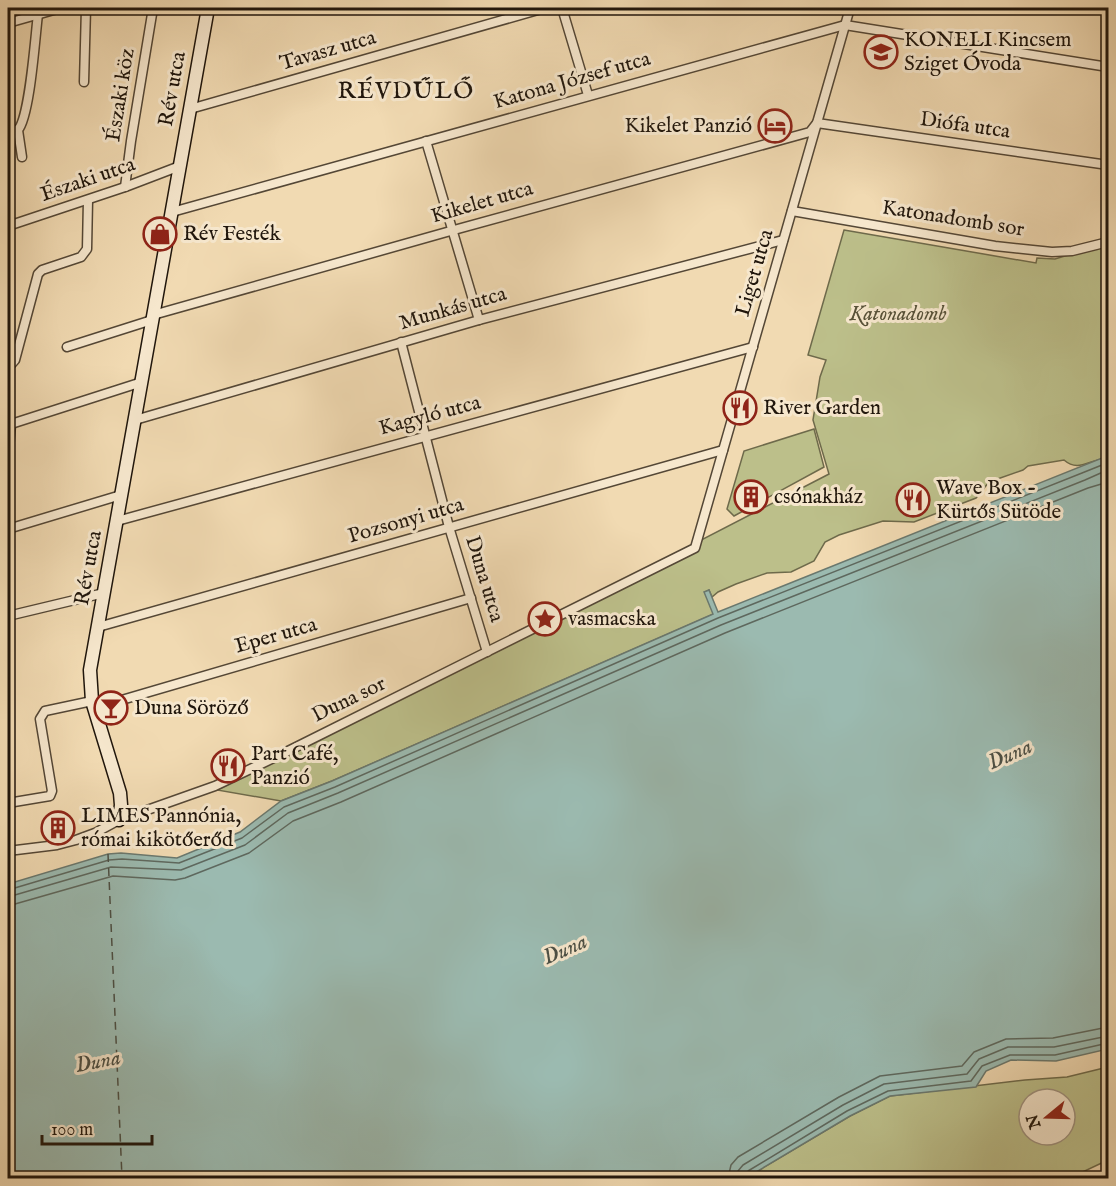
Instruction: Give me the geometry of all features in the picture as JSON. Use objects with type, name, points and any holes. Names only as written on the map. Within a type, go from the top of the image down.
[{"type":"street","points":[[8,23],[61,8]]},
{"type":"street","points":[[84,82],[86,8]]},
{"type":"street","name":"Északi köz","points":[[125,188],[153,8]]},
{"type":"street","name":"Rév utca","points":[[119,820],[120,793],[92,701],[90,670],[208,8]]},
{"type":"street","name":"Tavasz utca","points":[[190,109],[545,8]]},
{"type":"street","points":[[562,8],[588,95]]},
{"type":"street","name":"Liget utca","points":[[695,548],[850,8]]},
{"type":"street","points":[[8,132],[18,130],[23,124],[38,14]]},
{"type":"street","points":[[845,25],[1108,67]]},
{"type":"street","name":"Katona József utca","points":[[171,212],[845,25]]},
{"type":"street","name":"Diófa utca","points":[[817,123],[1108,165]]},
{"type":"street","name":"Kikelet utca","points":[[153,318],[454,230],[810,132],[817,123]]},
{"type":"street","points":[[18,130],[22,157]]},
{"type":"street","points":[[426,141],[479,320]]},
{"type":"street","name":"Északi utca","points":[[8,226],[125,188],[180,166]]},
{"type":"street","points":[[8,368],[15,360],[38,274],[42,270],[81,257],[87,249],[87,200]]},
{"type":"street","name":"Katonadomb sor","points":[[792,211],[995,246],[1052,252],[1072,251],[1108,242]]},
{"type":"street","name":"Munkás utca","points":[[135,420],[479,320],[783,240]]},
{"type":"street","points":[[67,347],[153,318]]},
{"type":"street","name":"Duna utca","points":[[401,342],[449,527],[487,652]]},
{"type":"street","name":"Kagyló utca","points":[[117,521],[753,347]]},
{"type":"street","points":[[8,460],[9,424],[142,382]]},
{"type":"street","name":"Pozsonyi utca","points":[[98,627],[723,450]]},
{"type":"street","points":[[8,529],[122,495]]},
{"type":"street","name":"Duna sor","points":[[8,851],[57,845],[76,840],[119,820],[214,786],[695,548]]},
{"type":"street","points":[[8,616],[104,593]]},
{"type":"street","name":"Eper utca","points":[[8,803],[50,796],[52,791],[40,719],[45,711],[92,701],[98,705],[108,704],[471,598]]},
{"type":"green space","name":"Katonadomb","points":[[844,230],[1036,263],[1037,258],[1055,259],[1108,243],[1108,460],[1102,459],[1075,465],[1064,460],[1028,466],[1023,470],[989,482],[976,498],[914,522],[883,521],[839,535],[825,542],[814,561],[791,572],[767,573],[736,584],[712,597],[709,590],[705,592],[714,614],[332,781],[281,801],[217,790],[829,474],[813,420],[820,377],[826,360],[808,355]]},
{"type":"green space","points":[[814,429],[824,467],[734,516],[727,509],[744,451]]},
{"type":"green space","points":[[1108,1067],[1108,1160],[1070,1178],[746,1178],[850,1116],[890,1096],[1067,1077]]},
{"type":"water","name":"Duna","points":[[1102,458],[1108,460],[1108,1049],[1056,1061],[1011,1060],[986,1071],[976,1087],[890,1096],[850,1116],[746,1178],[8,1178],[8,884],[108,854],[177,858],[240,832],[281,801],[332,781],[713,614],[704,592],[709,590],[718,612]]},
{"type":"ferry route","points":[[108,854],[122,1178]]},
{"type":"place","name":"KONELI Kincsem Sziget Óvoda","points":[[881,52]]},
{"type":"place","name":"Kikelet Panzió","points":[[775,126]]},
{"type":"place","name":"Rév Festék","points":[[160,234]]},
{"type":"place","name":"River Garden","points":[[740,408]]},
{"type":"place","name":"csónakház","points":[[751,497]]},
{"type":"place","name":"Wave Box - Kürtős Sütöde","points":[[913,500]]},
{"type":"place","name":"vasmacska","points":[[545,619]]},
{"type":"place","name":"Duna Söröző","points":[[111,708]]},
{"type":"place","name":"Part Café, Panzió","points":[[228,766]]},
{"type":"place","name":"LIMES Pannónia, római kikötőerőd","points":[[58,828]]},
{"type":"district","name":"RÉVDŰLŐ","points":[[406,91]]}]
